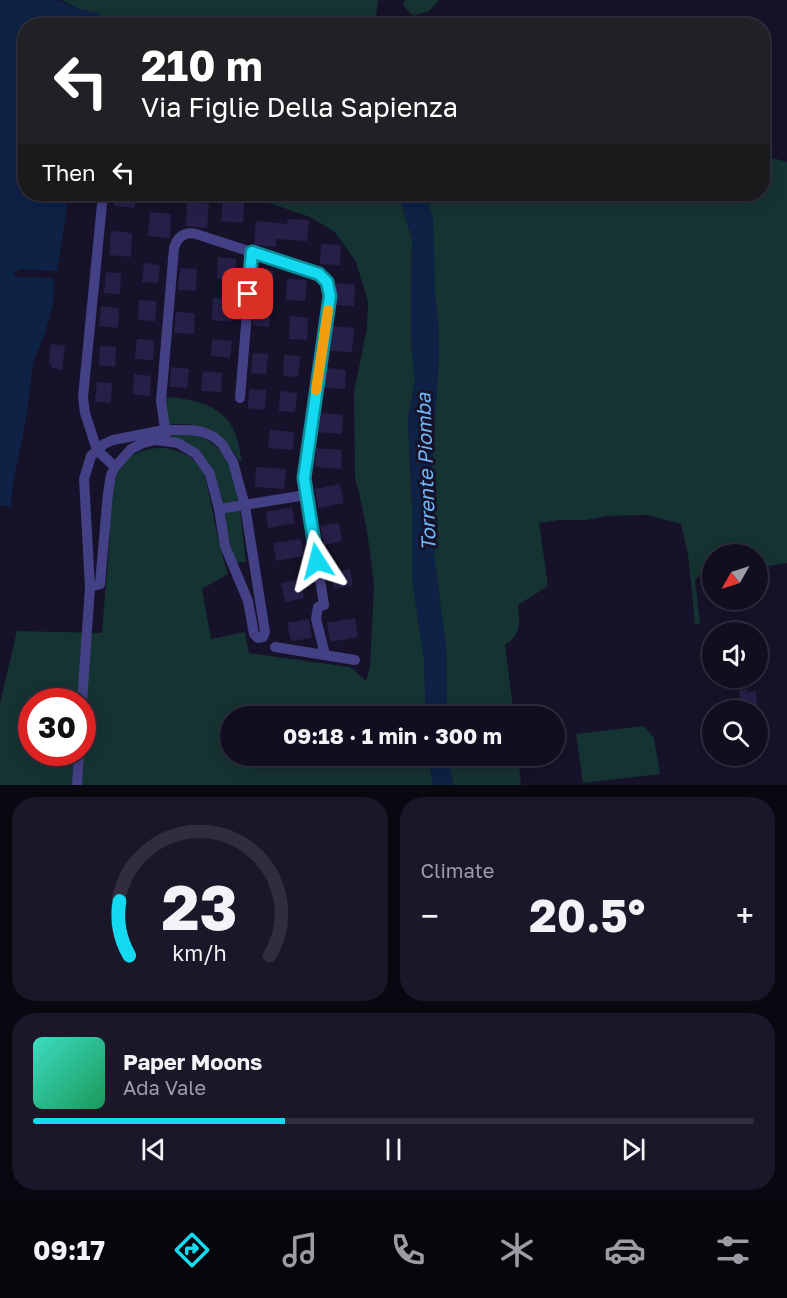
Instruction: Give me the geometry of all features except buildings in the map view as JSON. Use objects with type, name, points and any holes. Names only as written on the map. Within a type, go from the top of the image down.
[{"type":"street","points":[[102,201],[83,397],[85,413],[97,450],[115,467]]},
{"type":"street","points":[[166,435],[161,401],[174,244],[181,236],[192,233],[319,274],[327,282],[330,296],[304,478],[324,605],[318,607],[316,619],[325,654]]},
{"type":"street","points":[[240,398],[252,252]]},
{"type":"street","points":[[83,688],[90,587],[84,479],[88,464],[97,450],[112,440],[166,435],[191,430],[203,432],[222,444],[233,462],[245,506],[264,635],[260,638],[254,634],[248,601],[225,546],[210,474],[204,463],[188,447],[166,435]]},
{"type":"street","points":[[90,587],[100,584],[108,493],[115,467],[122,457],[137,446],[166,435]]},
{"type":"street","points":[[219,509],[306,495]]},
{"type":"street","points":[[236,571],[254,567]]},
{"type":"street","points":[[275,647],[355,660]]},
{"type":"street","points":[[77,785],[78,766]]},
{"type":"green space","points":[[62,0],[378,0],[376,18],[101,18],[98,13],[79,9]]},
{"type":"green space","points":[[405,0],[439,0],[429,11],[413,16],[403,5]]},
{"type":"green space","points":[[770,157],[787,162],[787,563],[768,566],[768,544],[702,544],[702,573],[695,580],[700,624],[695,624],[688,554],[681,524],[647,515],[607,516],[587,520],[539,523],[548,586],[518,605],[517,633],[505,645],[513,706],[447,706],[446,647],[434,556],[432,467],[439,353],[433,220],[428,201],[770,201]]},
{"type":"green space","points":[[263,201],[400,201],[412,238],[411,315],[415,380],[408,419],[412,504],[412,579],[424,659],[426,706],[220,706],[220,766],[430,766],[433,785],[0,785],[0,703],[17,631],[102,633],[114,485],[124,461],[144,450],[167,448],[180,452],[191,458],[205,476],[228,574],[202,589],[211,639],[245,632],[249,653],[350,667],[366,681],[370,667],[374,584],[367,531],[355,478],[354,392],[367,328],[368,302],[356,262],[335,232],[310,217]]},
{"type":"green space","points":[[164,397],[192,400],[218,411],[233,429],[242,461],[210,430],[190,424],[168,425]]},
{"type":"green space","points":[[167,433],[195,435],[214,445],[221,452],[231,470],[238,501],[222,505],[212,471],[199,458],[168,439]]},
{"type":"green space","points":[[240,510],[246,562],[235,563],[222,511]]},
{"type":"green space","points":[[644,726],[654,738],[660,774],[583,783],[576,734]]},
{"type":"green space","points":[[449,766],[519,766],[521,785],[453,785]]},
{"type":"water","points":[[0,0],[57,0],[79,9],[98,13],[101,18],[18,18],[18,201],[68,201],[57,271],[20,269],[13,274],[17,277],[54,278],[53,305],[33,363],[11,507],[0,505]]},
{"type":"water","name":"Torrente Piomba","points":[[400,201],[428,201],[433,220],[439,353],[432,467],[434,556],[446,647],[447,706],[426,706],[424,659],[412,579],[412,504],[408,419],[415,380],[411,315],[412,238]]},
{"type":"water","points":[[430,766],[449,766],[453,785],[433,785]]},
{"type":"slow traffic","points":[[316,390],[328,310]]},
{"type":"route","points":[[248,294],[252,252],[319,274],[327,282],[330,296],[304,478],[317,561]]}]
